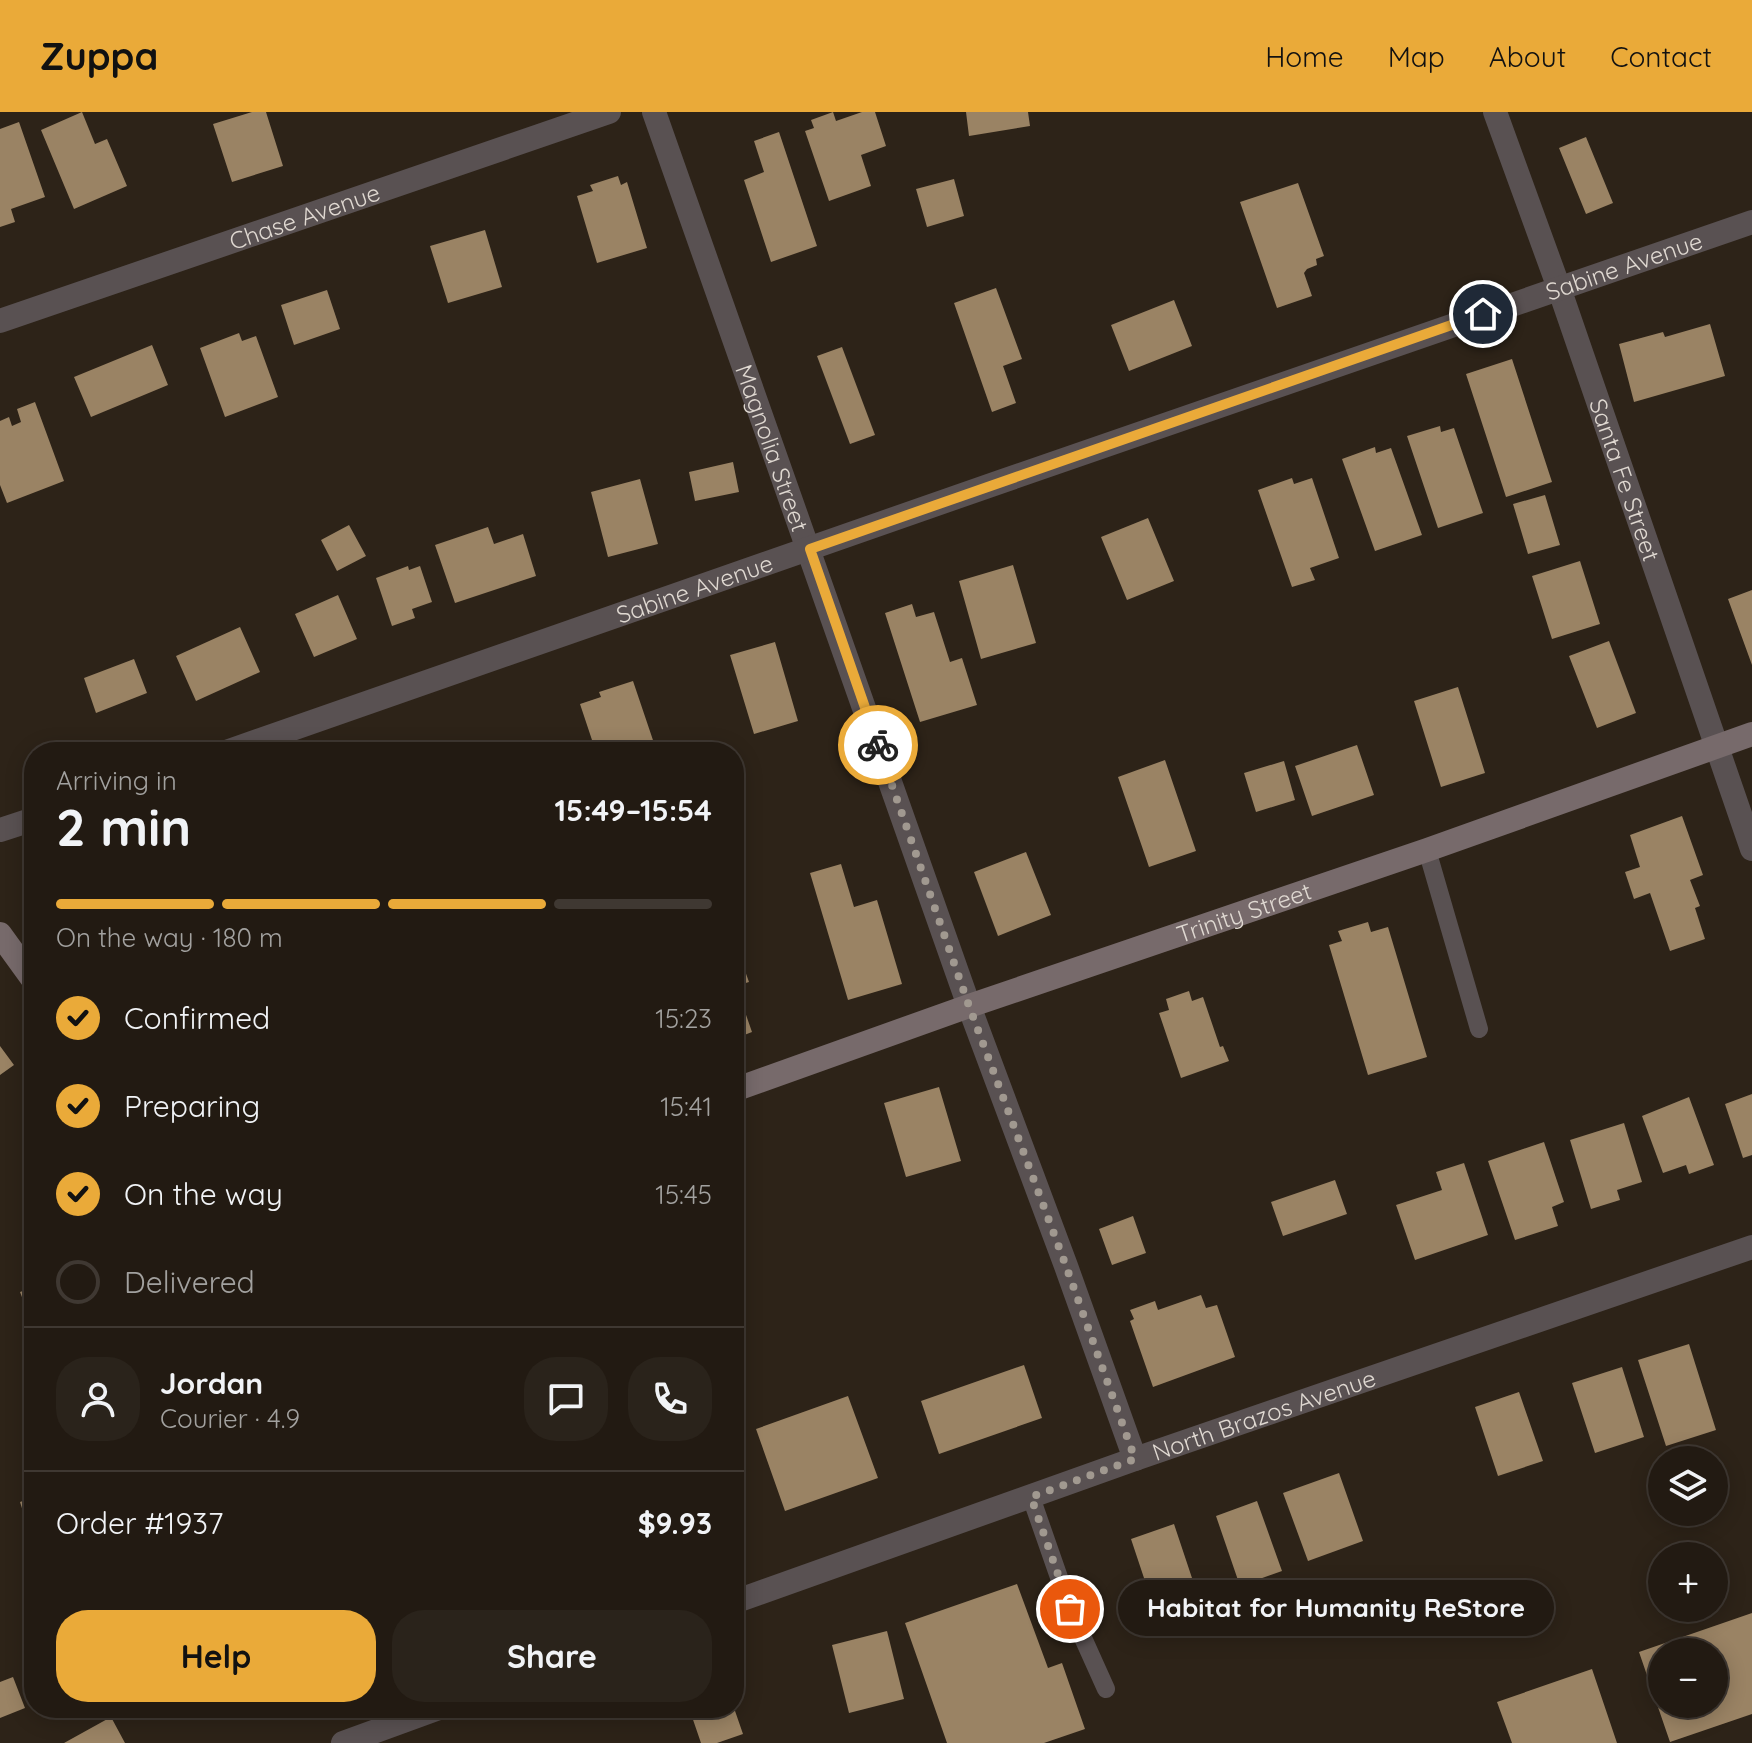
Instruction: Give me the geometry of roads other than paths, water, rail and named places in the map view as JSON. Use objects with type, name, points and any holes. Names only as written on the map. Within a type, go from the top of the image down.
[{"type":"street","name":"Chase Avenue","points":[[0,321],[609,112]]},
{"type":"street","name":"Magnolia Street","points":[[654,112],[969,1006],[1135,1459]]},
{"type":"street","name":"Santa Fe Street","points":[[1495,112],[1559,288],[1752,849]]},
{"type":"street","name":"Sabine Avenue","points":[[255,742],[1752,222]]},
{"type":"street","name":"Trinity Street","points":[[744,1086],[1752,734]]},
{"type":"street","points":[[0,830],[24,822]]},
{"type":"street","points":[[0,934],[24,967]]},
{"type":"street","name":"North Brazos Avenue","points":[[744,1598],[1135,1459],[1752,1247]]},
{"type":"street","points":[[343,1743],[412,1718]]},
{"type":"lane","points":[[1427,850],[1479,1029]]},
{"type":"lane","points":[[1031,1497],[1070,1609],[1106,1689]]},
{"type":"place","name":"Habitat for Humanity ReStore","points":[[1070,1609]]}]
